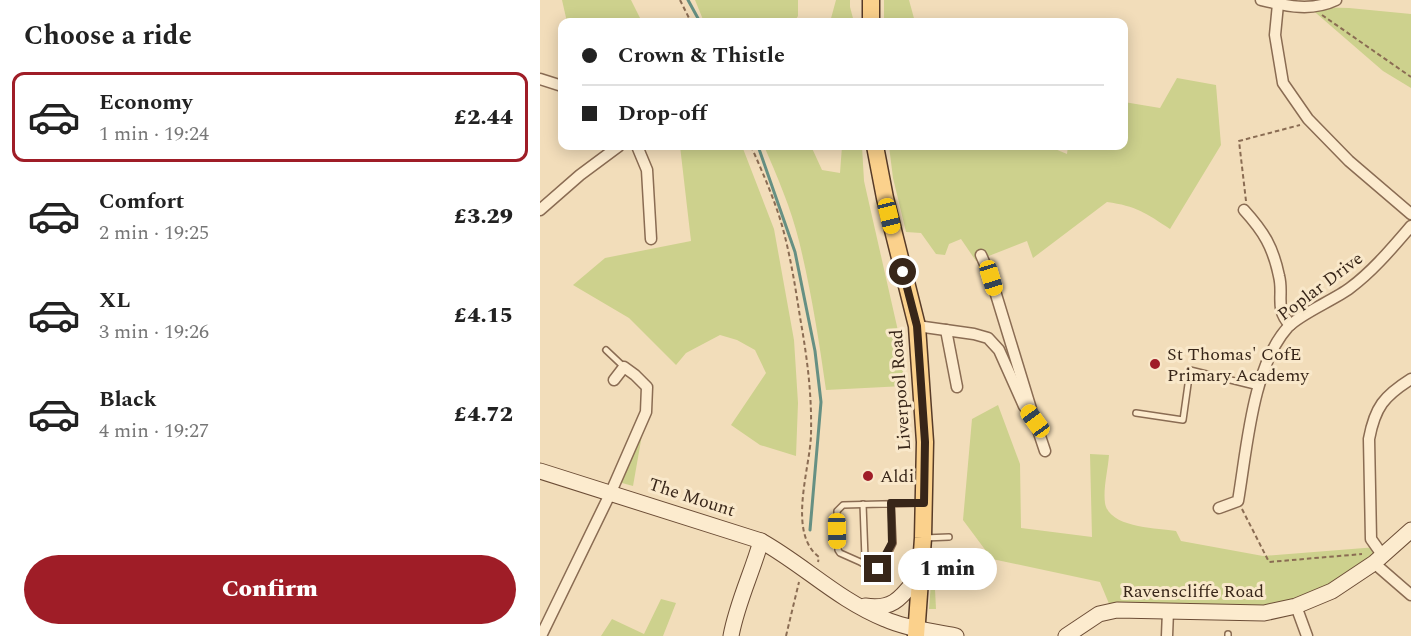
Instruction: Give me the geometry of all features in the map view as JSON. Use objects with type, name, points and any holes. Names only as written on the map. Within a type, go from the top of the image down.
[{"type":"main road","points":[[871,0],[872,18]]},
{"type":"main road","name":"Liverpool Road","points":[[876,150],[885,198],[917,326],[925,442],[923,538],[917,632]]},
{"type":"street","points":[[1261,0],[1313,8],[1336,0]]},
{"type":"street","points":[[1278,4],[1275,35],[1277,58],[1283,83],[1311,122],[1349,161],[1411,214]]},
{"type":"street","points":[[540,79],[558,85]]},
{"type":"street","points":[[540,210],[580,175],[614,150]]},
{"type":"street","points":[[639,150],[647,170],[651,239]]},
{"type":"street","points":[[1244,210],[1263,231],[1272,250],[1280,278],[1280,309],[1284,319],[1290,325]]},
{"type":"street","name":"Poplar Drive","points":[[1238,501],[1259,387],[1275,344],[1290,325],[1348,289],[1366,275],[1411,226]]},
{"type":"street","points":[[981,255],[991,278],[1045,451]]},
{"type":"street","points":[[917,326],[988,338],[999,350],[1024,406],[1035,421]]},
{"type":"street","points":[[946,330],[957,387]]},
{"type":"street","points":[[541,636],[611,492],[646,412],[646,387],[635,375],[624,367],[614,380]]},
{"type":"street","points":[[1411,379],[1385,398],[1374,420],[1369,439],[1371,538],[1379,557],[1411,596]]},
{"type":"street","name":"The Mount","points":[[540,471],[761,541],[787,555],[836,594],[886,620],[917,632],[956,636]]},
{"type":"street","points":[[1219,508],[1238,501]]},
{"type":"street","name":"Ravenscliffe Road","points":[[1066,636],[1099,614],[1112,611],[1264,613],[1296,606],[1332,591],[1379,557],[1411,530]]},
{"type":"street","points":[[731,636],[734,620],[753,570],[761,541]]},
{"type":"street","points":[[854,603],[878,608],[892,605],[921,573]]},
{"type":"street","points":[[1296,606],[1307,636]]},
{"type":"street","points":[[1167,636],[1168,611]]},
{"type":"lane","points":[[606,350],[624,367]]},
{"type":"lane","points":[[1136,413],[1183,420],[1190,370],[1259,387]]},
{"type":"lane","points":[[891,503],[892,545],[880,568],[876,569],[840,553],[836,516],[837,511],[843,505],[891,503],[924,503]]},
{"type":"lane","points":[[862,563],[864,558],[863,504]]},
{"type":"lane","points":[[923,538],[949,537]]},
{"type":"path","points":[[680,0],[689,18]]},
{"type":"path","points":[[1313,8],[1411,76]]},
{"type":"path","points":[[1244,210],[1246,198],[1239,141],[1311,122]]},
{"type":"path","points":[[753,150],[781,223],[808,360],[812,399],[811,440],[801,520],[809,550],[819,557],[815,567]]},
{"type":"path","points":[[1238,501],[1269,562],[1379,557]]},
{"type":"path","points":[[786,636],[800,577]]},
{"type":"green space","points":[[562,0],[631,0],[640,18],[566,18]]},
{"type":"green space","points":[[695,0],[798,0],[797,18],[702,18]]},
{"type":"green space","points":[[836,0],[850,0],[853,18],[831,18]]},
{"type":"green space","points":[[884,0],[909,0],[914,18],[884,18]]},
{"type":"green space","points":[[1309,7],[1411,14],[1411,88],[1383,71]]},
{"type":"green space","points":[[1177,78],[1216,85],[1221,145],[1170,229],[1140,211],[1107,202],[1033,258],[1027,241],[976,261],[961,239],[949,244],[945,255],[936,254],[921,233],[906,232],[893,178],[890,150],[1058,150],[1067,154],[1068,150],[1128,150],[1128,103],[1160,108]]},
{"type":"green space","points":[[680,150],[744,150],[774,229],[794,340],[798,403],[796,456],[760,445],[731,425],[766,373],[755,350],[737,340],[720,335],[686,353],[676,365],[629,318],[573,285],[605,258],[691,241]]},
{"type":"green space","points":[[766,150],[813,150],[822,170],[840,173],[842,150],[862,150],[864,181],[901,344],[904,386],[826,390],[799,241],[779,181]]},
{"type":"green space","points":[[998,405],[1020,464],[1021,528],[1092,537],[1090,454],[1109,455],[1105,503],[1108,511],[1115,518],[1124,522],[1176,531],[1181,541],[1263,556],[1377,547],[1383,556],[1296,606],[1112,611],[1100,582],[992,559],[963,520],[972,419]]},
{"type":"green space","points":[[646,412],[633,486],[615,481]]},
{"type":"green space","points":[[932,570],[934,570],[936,609],[929,609]]},
{"type":"green space","points":[[661,599],[676,603],[663,636],[601,636],[612,619],[644,634]]},
{"type":"waterway","points":[[688,0],[698,18]]},
{"type":"waterway","points":[[759,150],[795,252],[815,351],[821,402],[810,530]]},
{"type":"place","name":"St Thomas' CofE Primary Academy","points":[[1155,364]]},
{"type":"place","name":"Aldi","points":[[868,476]]},
{"type":"route","points":[[878,569],[892,543],[891,503],[924,503],[925,442],[917,326],[903,272]]}]
